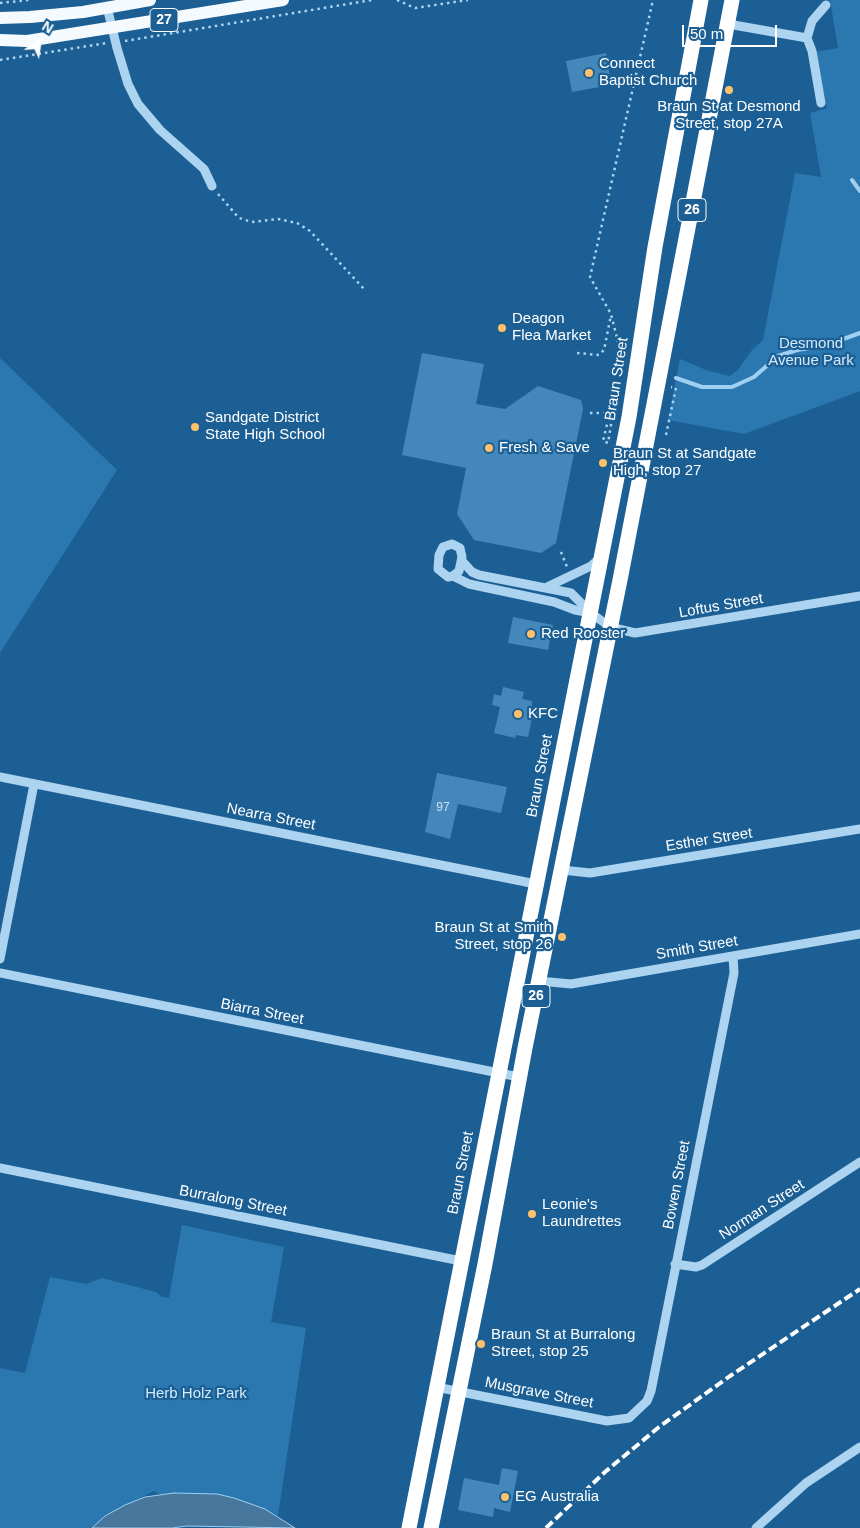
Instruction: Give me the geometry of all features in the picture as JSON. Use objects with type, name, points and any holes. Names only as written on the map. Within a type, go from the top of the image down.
[{"type":"highway","name":"26","points":[[431,1528],[485,1264],[519,1077],[562,870],[732,0]]},
{"type":"highway","name":"Braun Street","points":[[409,1528],[634,390],[655,247],[698,2]]},
{"type":"main road","name":"27","points":[[0,18],[39,16],[150,0]]},
{"type":"main road","name":"27","points":[[0,40],[27,41],[283,0]]},
{"type":"street","points":[[821,103],[812,51],[807,38],[812,21],[826,5]]},
{"type":"street","points":[[107,7],[128,84],[138,104],[160,130],[204,169],[212,186]]},
{"type":"street","points":[[728,24],[807,38]]},
{"type":"street","points":[[453,576],[460,571],[462,552],[456,546],[448,545],[441,550],[438,569],[444,575],[453,576],[469,584],[554,602],[575,610],[591,613]]},
{"type":"street","points":[[547,587],[591,566],[602,556]]},
{"type":"street","points":[[462,561],[472,572],[571,593],[591,613]]},
{"type":"street","name":"Loftus Street","points":[[591,613],[610,627],[634,633],[860,596]]},
{"type":"street","name":"Nearra Street","points":[[0,777],[536,884]]},
{"type":"street","points":[[0,959],[34,784]]},
{"type":"street","name":"Esther Street","points":[[562,870],[590,874],[860,829]]},
{"type":"street","name":"Smith Street","points":[[539,981],[571,984],[860,934]]},
{"type":"street","name":"Bowen Street","points":[[636,1414],[647,1401],[651,1391],[734,973],[733,956]]},
{"type":"street","name":"Biarra Street","points":[[0,973],[519,1077]]},
{"type":"street","name":"Norman Street","points":[[675,1264],[696,1267],[702,1265],[860,1162]]},
{"type":"street","name":"Burralong Street","points":[[0,1168],[461,1260]]},
{"type":"street","name":"Musgrave Street","points":[[436,1387],[607,1421],[624,1420],[636,1414]]},
{"type":"street","points":[[756,1528],[806,1483],[860,1447]]},
{"type":"path","points":[[0,3],[29,0]]},
{"type":"path","points":[[0,60],[151,38],[372,0]]},
{"type":"path","points":[[397,0],[416,8],[468,0]]},
{"type":"path","points":[[622,370],[623,361],[611,314],[590,277],[653,0]]},
{"type":"path","points":[[212,186],[238,218],[252,222],[278,219],[296,223],[310,231],[364,289]]},
{"type":"path","points":[[577,353],[599,355],[604,350],[611,314]]},
{"type":"path","points":[[590,413],[615,413]]},
{"type":"path","points":[[561,552],[568,568]]},
{"type":"green space","name":"Desmond Avenue Park","points":[[830,0],[860,0],[860,391],[744,434],[668,420],[680,359],[706,370],[730,376],[737,371],[752,350],[763,340],[795,173],[821,177],[810,113],[827,108],[815,52],[838,48]]},
{"type":"green space","points":[[0,358],[117,470],[0,653]]},
{"type":"green space","name":"Herb Holz Park","points":[[182,1225],[284,1247],[271,1322],[306,1328],[278,1516],[265,1509],[217,1494],[159,1494],[154,1491],[105,1516],[92,1528],[0,1528],[0,1368],[25,1373],[50,1277],[86,1284],[102,1278],[156,1292],[162,1297],[169,1298]]},
{"type":"shaded area","points":[[174,1493],[217,1494],[234,1498],[265,1509],[295,1528],[187,1526],[172,1528],[92,1528],[105,1516],[125,1505],[145,1497]]},
{"type":"building","name":"Connect Baptist Church","points":[[606,53],[611,85],[572,92],[566,61]]},
{"type":"building","points":[[422,353],[484,364],[476,404],[505,409],[538,386],[581,400],[583,409],[556,543],[541,553],[474,540],[457,514],[466,468],[402,455]]},
{"type":"building","name":"Red Rooster","points":[[513,617],[553,625],[548,650],[508,643]]},
{"type":"building","name":"KFC","points":[[503,687],[524,692],[522,699],[532,701],[532,707],[538,708],[536,719],[532,719],[528,737],[516,735],[515,738],[494,733],[500,707],[492,705],[494,694],[501,696]]},
{"type":"building","points":[[437,773],[507,787],[501,813],[458,804],[450,839],[425,832]]},
{"type":"building","points":[[502,1468],[518,1471],[510,1512],[494,1508],[493,1517],[458,1510],[464,1478],[499,1485]]},
{"type":"waterway","points":[[852,180],[860,191]]},
{"type":"waterway","points":[[676,378],[702,387],[732,387],[754,377],[778,356],[797,350],[824,346],[860,333]]},
{"type":"railway","points":[[546,1528],[605,1472],[659,1427],[730,1376],[860,1289]]},
{"type":"place","name":"Connect Baptist Church","points":[[589,73]]},
{"type":"place","name":"Braun St at Desmond Street, stop 27A","points":[[729,90]]},
{"type":"place","name":"Deagon Flea Market","points":[[502,328]]},
{"type":"place","name":"Sandgate District State High School","points":[[195,427]]},
{"type":"place","name":"Fresh & Save","points":[[489,448]]},
{"type":"place","name":"Braun St at Sandgate High, stop 27","points":[[603,463]]},
{"type":"place","name":"Red Rooster","points":[[531,634]]},
{"type":"place","name":"KFC","points":[[518,714]]},
{"type":"place","name":"Braun St at Smith Street, stop 26","points":[[562,937]]},
{"type":"place","name":"Leonie's Laundrettes","points":[[532,1214]]},
{"type":"place","name":"Braun St at Burralong Street, stop 25","points":[[481,1344]]},
{"type":"place","name":"EG Australia","points":[[505,1497]]}]
